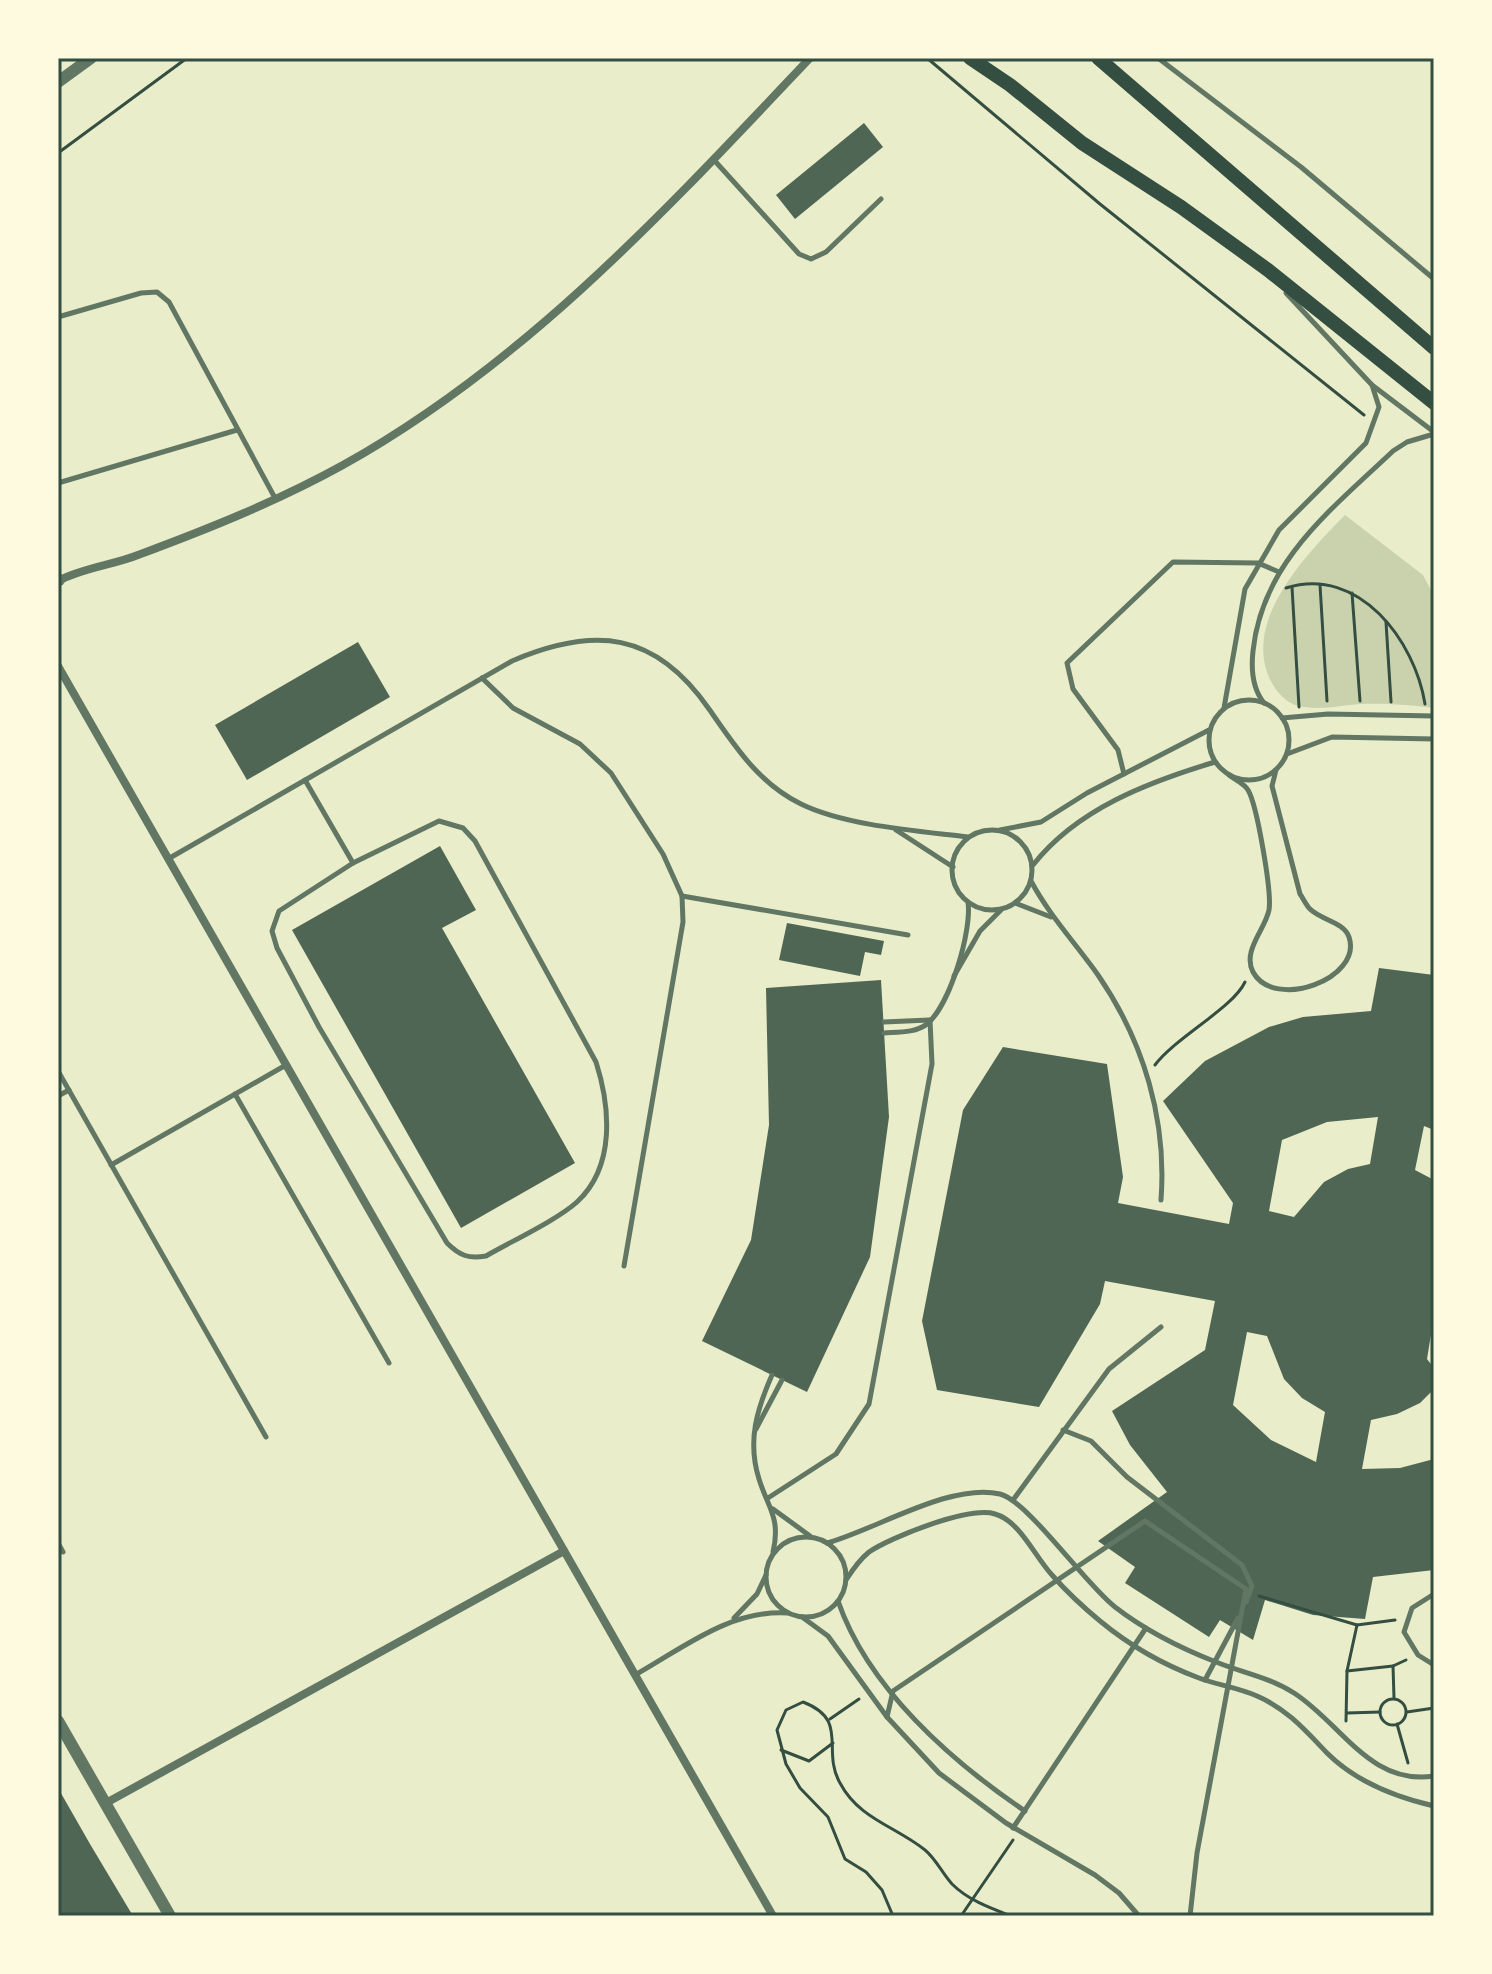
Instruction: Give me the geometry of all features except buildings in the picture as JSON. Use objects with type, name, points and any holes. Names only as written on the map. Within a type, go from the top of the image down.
[{"type":"main road","points":[[970,58],[1010,85],[1082,143],[1181,207],[1268,270],[1434,403]]},
{"type":"main road","points":[[1098,58],[1434,348]]},
{"type":"street","points":[[58,82],[91,58]]},
{"type":"street","points":[[58,581],[132,558],[276,499],[343,465],[422,416],[510,354],[593,281],[810,58]]},
{"type":"street","points":[[58,666],[773,1916]]},
{"type":"street","points":[[106,1803],[564,1551]]},
{"type":"street","points":[[58,1721],[170,1916]]},
{"type":"lane","points":[[1158,58],[1301,167],[1434,279]]},
{"type":"lane","points":[[714,160],[799,254],[811,259],[826,252],[881,199]]},
{"type":"lane","points":[[1268,270],[1308,319],[1332,339],[1372,385],[1434,433]]},
{"type":"lane","points":[[58,317],[141,293],[157,292],[169,302],[276,499]]},
{"type":"lane","points":[[168,859],[482,678],[544,647],[575,639],[604,638],[636,647],[669,664],[691,685],[745,761],[800,804],[831,815],[892,827],[968,837],[982,831],[1041,822],[1210,729],[1224,708],[1245,589],[1279,530],[1366,443],[1379,407],[1372,385]]},
{"type":"lane","points":[[58,483],[237,430]]},
{"type":"lane","points":[[1210,729],[1210,751],[1215,762],[1248,790],[1270,887],[1269,908],[1254,943],[1251,969],[1261,984],[1275,990],[1321,983],[1340,971],[1350,950],[1349,937],[1343,928],[1310,909],[1300,894],[1272,786],[1289,742],[1282,718],[1256,693],[1251,662],[1258,618],[1290,553],[1320,520],[1393,451],[1407,442],[1434,433]]},
{"type":"lane","points":[[1124,774],[1118,750],[1073,689],[1067,663],[1173,562],[1258,563],[1279,572]]},
{"type":"lane","points":[[482,678],[513,708],[580,744],[611,773],[663,854],[682,896],[683,922],[624,1266]]},
{"type":"lane","points":[[1224,708],[1237,702],[1264,703]]},
{"type":"lane","points":[[1282,718],[1328,714],[1430,716]]},
{"type":"lane","points":[[1286,755],[1332,737],[1434,739]]},
{"type":"lane","points":[[1032,866],[1051,843],[1113,801],[1141,787],[1215,762]]},
{"type":"lane","points":[[1229,775],[1253,780],[1276,770]]},
{"type":"lane","points":[[305,780],[353,863]]},
{"type":"lane","points":[[428,823],[452,823],[463,828],[490,867],[596,1062],[606,1094],[608,1119],[605,1147],[588,1187],[577,1202],[486,1256],[464,1256],[447,1243],[319,1027],[277,948],[272,931],[279,911],[353,863],[428,823]]},
{"type":"lane","points":[[892,827],[953,867]]},
{"type":"lane","points":[[968,901],[990,909],[1002,908],[1015,903],[1031,881],[1032,866],[1021,842],[998,830]]},
{"type":"lane","points":[[884,1033],[916,1030],[942,1006],[954,977],[969,923],[968,901],[954,880],[953,867],[955,856],[968,837]]},
{"type":"lane","points":[[1031,881],[1055,919],[1100,978],[1124,1020],[1147,1075],[1164,1157],[1161,1200]]},
{"type":"lane","points":[[682,896],[908,935]]},
{"type":"lane","points":[[1015,903],[1055,919]]},
{"type":"lane","points":[[954,977],[980,931],[1002,908]]},
{"type":"lane","points":[[884,1022],[930,1020]]},
{"type":"lane","points":[[768,1498],[836,1454],[869,1404],[932,1064],[930,1020]]},
{"type":"lane","points":[[111,1165],[286,1065]]},
{"type":"lane","points":[[58,1071],[266,1437]]},
{"type":"lane","points":[[58,1096],[69,1090]]},
{"type":"lane","points":[[235,1094],[389,1363]]},
{"type":"lane","points":[[1013,1500],[1109,1369],[1161,1327]]},
{"type":"lane","points":[[727,1623],[757,1594],[766,1574],[776,1532],[773,1508],[755,1463],[757,1410],[772,1375]]},
{"type":"lane","points":[[755,1430],[782,1380]]},
{"type":"lane","points":[[1063,1430],[1091,1441],[1127,1477],[1242,1565],[1251,1578],[1250,1593],[1205,1680]]},
{"type":"lane","points":[[827,1543],[973,1492],[1001,1494],[1013,1500],[1113,1606],[1146,1628],[1215,1662],[1263,1676],[1295,1694],[1362,1755],[1386,1770],[1412,1777],[1434,1776]]},
{"type":"lane","points":[[773,1508],[812,1537],[827,1543],[842,1559],[846,1580]]},
{"type":"lane","points":[[802,1617],[828,1610],[838,1601],[856,1564],[872,1551],[945,1521],[975,1512],[995,1514],[1023,1537],[1059,1584],[1101,1622],[1135,1645],[1205,1680],[1255,1695],[1284,1711],[1307,1729],[1328,1754],[1377,1788],[1434,1806]]},
{"type":"lane","points":[[887,1717],[893,1691],[1145,1521],[1192,1550],[1246,1589],[1197,1853],[1190,1916]]},
{"type":"lane","points":[[771,1557],[789,1541],[812,1537]]},
{"type":"lane","points":[[58,1543],[63,1552]]},
{"type":"lane","points":[[766,1574],[772,1597],[789,1613]]},
{"type":"lane","points":[[1434,1594],[1412,1608],[1404,1632],[1418,1655],[1434,1665]]},
{"type":"lane","points":[[838,1601],[854,1639],[893,1691],[983,1783],[1025,1811]]},
{"type":"lane","points":[[635,1675],[727,1623],[768,1611],[802,1617],[828,1636],[867,1693],[939,1773],[1016,1830],[1095,1875],[1119,1893],[1139,1916]]},
{"type":"lane","points":[[1016,1830],[1025,1811],[1146,1628]]},
{"type":"path","points":[[58,153],[187,58]]},
{"type":"path","points":[[927,58],[1100,204],[1375,424]]},
{"type":"path","points":[[1267,596],[1292,587],[1320,585],[1352,593],[1386,618],[1413,661],[1430,716]]},
{"type":"path","points":[[1320,585],[1328,714]]},
{"type":"path","points":[[1292,587],[1300,715]]},
{"type":"path","points":[[1352,593],[1361,714]]},
{"type":"path","points":[[1386,618],[1392,715]]},
{"type":"path","points":[[1147,1075],[1164,1053],[1241,992],[1251,969]]},
{"type":"path","points":[[1250,1593],[1357,1625],[1407,1618]]},
{"type":"path","points":[[1346,1739],[1347,1671],[1357,1625]]},
{"type":"path","points":[[1347,1671],[1393,1666],[1418,1655]]},
{"type":"path","points":[[1393,1666],[1394,1698]]},
{"type":"path","points":[[830,1719],[867,1693]]},
{"type":"path","points":[[1397,1724],[1386,1723],[1380,1712],[1382,1704],[1394,1698],[1401,1700],[1407,1712]]},
{"type":"path","points":[[893,1916],[882,1890],[866,1872],[845,1859],[828,1817],[800,1788],[781,1750],[777,1730],[786,1710],[803,1702],[819,1708],[830,1719],[834,1774],[849,1801],[869,1818],[928,1852],[953,1885],[973,1899],[1011,1916]]},
{"type":"path","points":[[1397,1724],[1407,1712],[1434,1708]]},
{"type":"path","points":[[1346,1713],[1380,1712]]},
{"type":"path","points":[[1397,1724],[1412,1777]]},
{"type":"path","points":[[781,1750],[809,1761],[833,1743]]},
{"type":"path","points":[[961,1916],[1016,1830]]},
{"type":"path","points":[[1067,1916],[1089,1916]]},
{"type":"green space","points":[[1345,515],[1423,575],[1434,596],[1434,708],[1378,704],[1319,708],[1300,706],[1286,700],[1272,683],[1264,660],[1264,637],[1271,614],[1297,569]]}]
